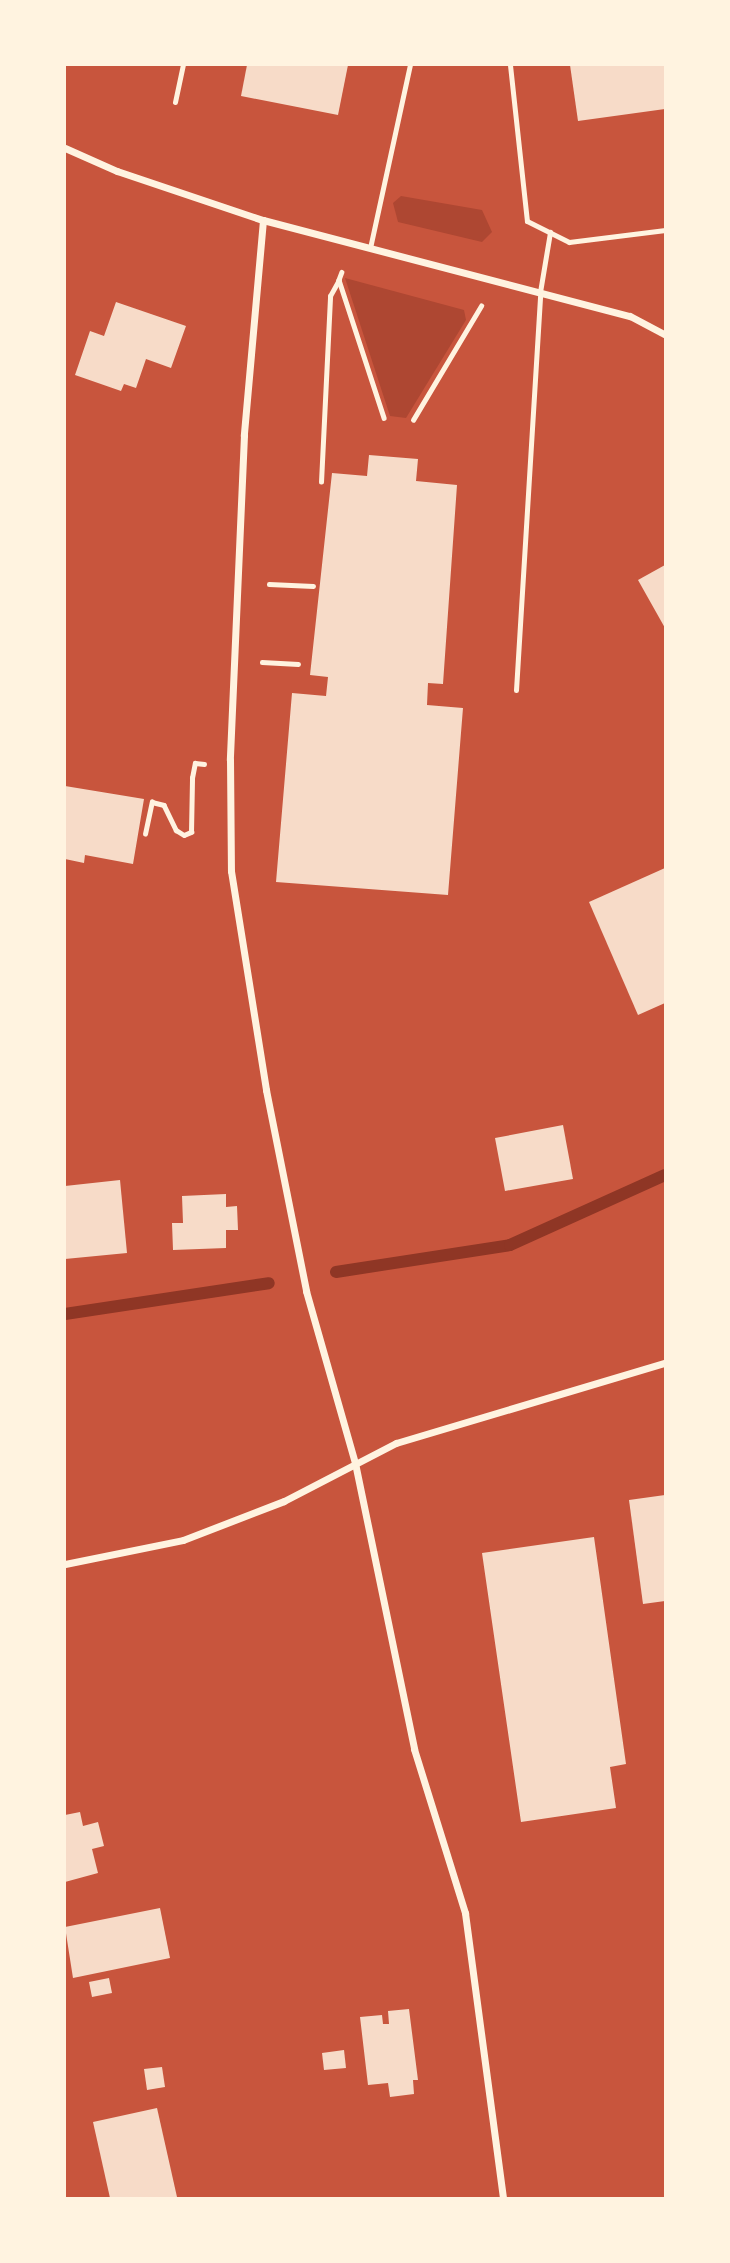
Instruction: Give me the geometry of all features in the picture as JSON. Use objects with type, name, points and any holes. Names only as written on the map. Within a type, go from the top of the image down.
[{"type":"street","points":[[65,148],[117,171],[263,220],[630,316],[665,335]]},
{"type":"street","points":[[263,220],[243,449],[230,760],[232,871],[266,1090],[306,1291],[355,1463],[414,1749],[466,1913],[503,2198]]},
{"type":"street","points":[[65,1564],[127,1553],[226,1525],[288,1499],[355,1463],[448,1425],[665,1363]]},
{"type":"lane","points":[[175,102],[183,65]]},
{"type":"lane","points":[[370,248],[410,65]]},
{"type":"lane","points":[[510,65],[527,221],[569,242],[665,230]]},
{"type":"lane","points":[[516,690],[540,292],[550,232]]},
{"type":"path","points":[[321,482],[330,296],[342,272]]},
{"type":"path","points":[[340,280],[384,418]]},
{"type":"path","points":[[413,420],[481,306]]},
{"type":"path","points":[[269,584],[313,586]]},
{"type":"path","points":[[262,663],[298,664]]},
{"type":"path","points":[[145,834],[152,802],[164,805],[176,830],[184,835],[191,832],[195,763],[204,764]]},
{"type":"shaded area","points":[[401,196],[482,210],[492,232],[482,242],[398,222],[393,203]]},
{"type":"shaded area","points":[[345,278],[464,310],[466,320],[406,418],[390,416]]},
{"type":"building","points":[[247,65],[348,65],[338,115],[241,96]]},
{"type":"building","points":[[570,65],[665,65],[665,109],[578,121]]},
{"type":"building","points":[[116,302],[186,326],[171,368],[146,359],[136,388],[124,384],[121,391],[75,375],[90,331],[104,336]]},
{"type":"building","points":[[369,455],[418,459],[416,481],[457,485],[443,684],[428,683],[427,705],[463,708],[448,895],[276,882],[292,693],[326,696],[328,677],[310,675],[332,473],[367,476]]},
{"type":"building","points":[[665,565],[665,628],[638,580]]},
{"type":"building","points":[[65,786],[144,799],[133,864],[85,855],[84,863],[65,859]]},
{"type":"building","points":[[665,868],[665,1003],[638,1015],[589,902]]},
{"type":"building","points":[[563,1125],[573,1179],[505,1191],[495,1138]]},
{"type":"building","points":[[120,1180],[127,1253],[65,1259],[65,1186]]},
{"type":"building","points":[[226,1194],[226,1207],[237,1206],[238,1230],[226,1230],[226,1248],[173,1250],[172,1223],[183,1223],[182,1196]]},
{"type":"building","points":[[665,1495],[665,1601],[643,1604],[629,1500]]},
{"type":"building","points":[[594,1537],[626,1764],[610,1767],[616,1808],[521,1822],[482,1553]]},
{"type":"building","points":[[80,1812],[83,1826],[98,1822],[104,1846],[92,1849],[98,1873],[65,1882],[65,1815]]},
{"type":"building","points":[[160,1908],[170,1958],[73,1978],[65,1927]]},
{"type":"building","points":[[109,1978],[112,1993],[92,1997],[89,1982]]},
{"type":"building","points":[[409,2009],[418,2080],[413,2080],[414,2094],[390,2097],[388,2083],[368,2085],[360,2017],[382,2015],[383,2024],[389,2024],[388,2011]]},
{"type":"building","points":[[344,2050],[346,2068],[324,2070],[322,2053]]},
{"type":"building","points":[[162,2067],[165,2087],[147,2090],[144,2069]]},
{"type":"building","points":[[157,2108],[177,2197],[110,2198],[93,2122]]},
{"type":"waterway","points":[[336,1272],[510,1245],[665,1175]]},
{"type":"waterway","points":[[65,1314],[269,1283]]}]
